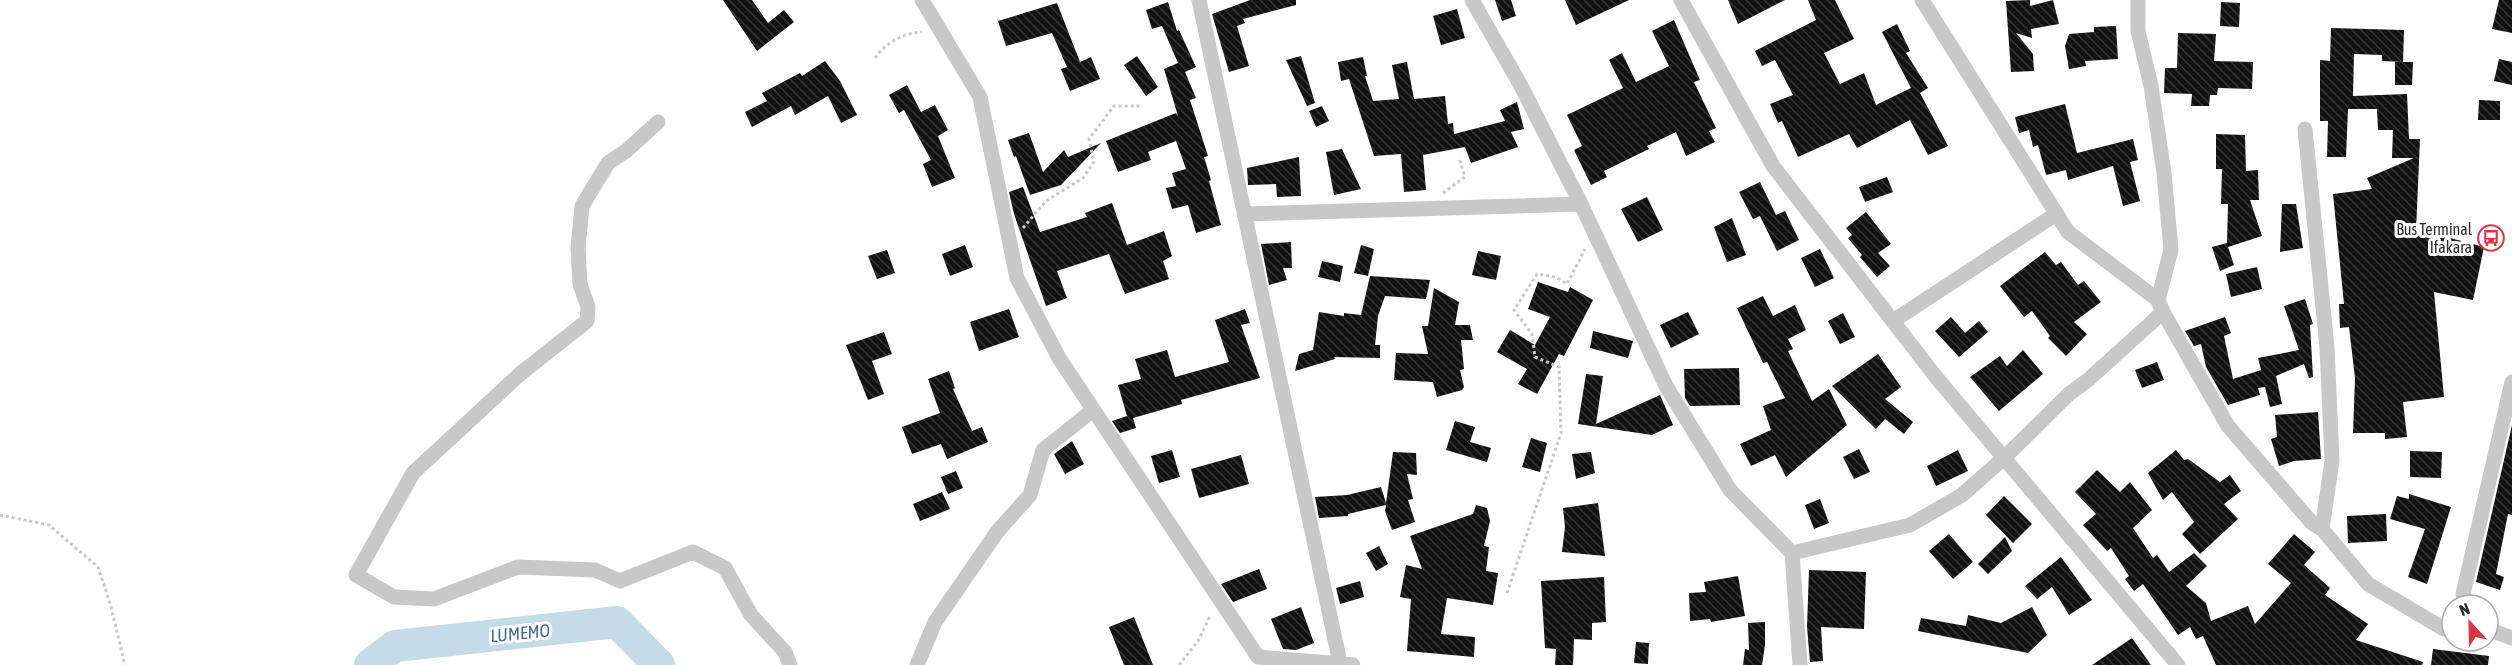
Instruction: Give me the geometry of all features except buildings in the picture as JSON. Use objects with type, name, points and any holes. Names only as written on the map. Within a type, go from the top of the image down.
[{"type":"street","points":[[922,0],[980,97],[1017,278],[1059,358],[1258,657],[1338,664],[1199,0]]},
{"type":"street","points":[[1472,0],[1520,84],[1581,204],[1666,386],[1730,490],[1792,553],[1800,665]]},
{"type":"street","points":[[1682,0],[1773,166],[1893,321],[2004,458],[2178,665]]},
{"type":"street","points":[[1922,0],[2068,232],[2160,306],[2228,426],[2312,523],[2322,529],[2368,584],[2440,627]]},
{"type":"street","points":[[1792,553],[1910,525],[1962,495],[2004,458],[2068,394],[2088,380],[2160,306],[2171,250],[2164,173],[2151,86],[2138,31],[2138,0]]},
{"type":"street","points":[[658,122],[626,151],[608,163],[582,206],[578,248],[580,285],[588,308],[587,321],[520,374],[413,473],[356,575],[394,597],[434,599],[518,567],[595,570],[620,581],[693,552],[725,568],[751,615],[785,652],[790,665]]},
{"type":"street","points":[[2305,129],[2327,347],[2332,461],[2322,529]]},
{"type":"street","points":[[1244,214],[1581,204]]},
{"type":"street","points":[[1893,321],[2056,213]]},
{"type":"street","points":[[2463,593],[2512,382]]},
{"type":"street","points":[[917,665],[935,622],[997,532],[1030,495],[1043,450],[1093,410]]},
{"type":"path","points":[[875,58],[884,45],[912,33],[941,30]]},
{"type":"path","points":[[1010,243],[1046,201],[1083,178],[1094,162],[1089,139],[1114,106],[1143,106]]},
{"type":"path","points":[[1431,209],[1445,189],[1465,177],[1459,158]]},
{"type":"path","points":[[1507,593],[1561,434],[1559,367],[1535,357],[1532,334],[1514,310],[1537,274],[1555,277],[1567,284],[1594,232]]},
{"type":"path","points":[[0,515],[49,525],[98,567],[110,603],[125,665]]},
{"type":"path","points":[[1179,665],[1198,641],[1219,599]]},
{"type":"waterway","name":"LUMEMO","points":[[370,665],[395,646],[617,622],[659,665]]},
{"type":"place","name":"Bus Terminal Ifakara","points":[[2491,238]]}]
